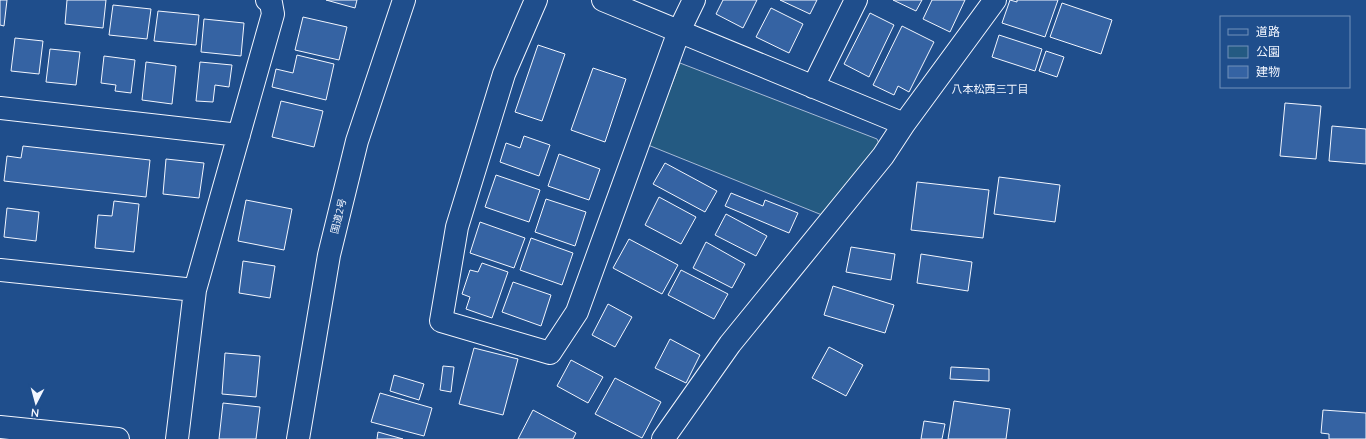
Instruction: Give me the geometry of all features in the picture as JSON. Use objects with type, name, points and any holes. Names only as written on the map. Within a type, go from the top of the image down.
[{"type":"main road","points":[[177,439],[194,290],[273,14],[271,3],[267,0]]},
{"type":"main road","name":"国道2号","points":[[298,439],[329,254],[358,141],[404,0]]},
{"type":"main road","points":[[536,0],[504,74],[457,226],[441,321],[550,354],[577,312],[679,31],[694,0]]},
{"type":"main road","points":[[604,0],[904,124]]},
{"type":"main road","points":[[813,87],[856,0]]},
{"type":"main road","points":[[663,439],[730,344],[883,156],[904,124],[995,0]]},
{"type":"main road","points":[[0,108],[239,135]]},
{"type":"main road","points":[[0,270],[194,290]]},
{"type":"main road","points":[[0,427],[118,439]]},
{"type":"green space","points":[[680,63],[877,139],[881,148],[827,217],[648,145]]},
{"type":"building","points":[[0,0],[7,0],[4,26],[0,25]]},
{"type":"building","points":[[67,0],[106,0],[103,28],[65,24]]},
{"type":"building","points":[[326,0],[357,0],[355,8]]},
{"type":"building","points":[[723,0],[757,0],[743,28],[716,14]]},
{"type":"building","points":[[780,0],[817,0],[810,14]]},
{"type":"building","points":[[893,0],[922,0],[916,11]]},
{"type":"building","points":[[932,0],[965,0],[950,32],[923,19]]},
{"type":"building","points":[[1010,0],[1017,2],[1017,0],[1058,0],[1045,37],[1002,23]]},
{"type":"building","points":[[1062,3],[1112,20],[1101,54],[1050,37]]},
{"type":"building","points":[[113,5],[151,9],[147,39],[109,35]]},
{"type":"building","points":[[771,8],[803,24],[789,53],[756,37]]},
{"type":"building","points":[[158,11],[199,15],[196,45],[154,41]]},
{"type":"building","points":[[870,13],[894,25],[869,77],[844,64]]},
{"type":"building","points":[[303,17],[347,27],[339,60],[295,50]]},
{"type":"building","points":[[204,19],[244,23],[241,56],[201,52]]},
{"type":"building","points":[[902,26],[934,42],[909,92],[898,86],[894,95],[873,85]]},
{"type":"building","points":[[999,35],[1042,49],[1035,71],[992,57]]},
{"type":"building","points":[[15,38],[43,41],[39,74],[11,71]]},
{"type":"building","points":[[538,45],[565,54],[542,121],[515,112]]},
{"type":"building","points":[[50,49],[80,52],[76,85],[46,82]]},
{"type":"building","points":[[1046,51],[1064,57],[1057,77],[1039,71]]},
{"type":"building","points":[[297,55],[334,64],[326,100],[272,87],[276,69],[293,73]]},
{"type":"building","points":[[104,56],[135,60],[131,93],[115,91],[116,85],[101,83]]},
{"type":"building","points":[[146,62],[176,66],[172,104],[142,100]]},
{"type":"building","points":[[200,62],[232,65],[229,87],[215,85],[213,102],[196,101]]},
{"type":"building","points":[[593,68],[626,79],[605,142],[571,130]]},
{"type":"building","points":[[281,101],[323,111],[314,147],[272,137]]},
{"type":"building","points":[[1285,103],[1321,106],[1316,159],[1280,156]]},
{"type":"building","points":[[1332,126],[1366,129],[1366,164],[1329,161]]},
{"type":"building","points":[[524,136],[550,145],[539,176],[500,162],[506,143],[520,148]]},
{"type":"building","points":[[23,146],[150,160],[146,197],[4,181],[7,156],[21,158]]},
{"type":"building","points":[[559,154],[600,169],[589,200],[548,186]]},
{"type":"building","points":[[166,159],[204,163],[199,198],[163,194]]},
{"type":"building","points":[[665,163],[717,191],[705,212],[653,184]]},
{"type":"building","points":[[496,175],[540,190],[529,222],[485,207]]},
{"type":"building","points":[[999,177],[1060,185],[1055,222],[994,214]]},
{"type":"building","points":[[917,182],[989,190],[983,238],[911,230]]},
{"type":"building","points":[[731,193],[763,206],[765,200],[798,213],[789,233],[725,206]]},
{"type":"building","points":[[659,197],[696,217],[681,244],[645,225]]},
{"type":"building","points":[[546,199],[586,212],[575,246],[535,232]]},
{"type":"building","points":[[246,200],[292,209],[284,250],[238,241]]},
{"type":"building","points":[[114,201],[139,204],[134,252],[95,248],[98,215],[112,216]]},
{"type":"building","points":[[7,208],[39,212],[36,241],[4,237]]},
{"type":"building","points":[[726,214],[767,236],[756,256],[715,235]]},
{"type":"building","points":[[480,222],[525,238],[514,268],[470,253]]},
{"type":"building","points":[[531,238],[573,253],[562,285],[520,270]]},
{"type":"building","points":[[629,239],[678,265],[662,294],[613,268]]},
{"type":"building","points":[[706,242],[745,264],[732,288],[693,268]]},
{"type":"building","points":[[851,247],[895,254],[891,280],[846,272]]},
{"type":"building","points":[[921,254],[972,262],[968,291],[917,283]]},
{"type":"building","points":[[243,261],[275,266],[270,298],[239,293]]},
{"type":"building","points":[[482,263],[508,272],[492,318],[466,309],[470,297],[462,294],[470,270],[478,272]]},
{"type":"building","points":[[681,270],[728,294],[714,319],[668,295]]},
{"type":"building","points":[[513,282],[551,295],[541,326],[502,312]]},
{"type":"building","points":[[833,286],[894,305],[885,333],[824,315]]},
{"type":"building","points":[[608,304],[632,317],[615,347],[592,335]]},
{"type":"building","points":[[670,339],[700,355],[686,383],[655,368]]},
{"type":"building","points":[[829,347],[863,365],[846,396],[812,378]]},
{"type":"building","points":[[474,348],[518,359],[503,415],[459,404]]},
{"type":"building","points":[[225,353],[260,356],[256,397],[222,394]]},
{"type":"building","points":[[571,360],[603,377],[588,403],[557,386]]},
{"type":"building","points":[[443,366],[454,367],[451,392],[440,390]]},
{"type":"building","points":[[951,367],[989,369],[989,381],[950,379]]},
{"type":"building","points":[[394,375],[424,384],[419,400],[390,391]]},
{"type":"building","points":[[615,378],[661,402],[642,438],[595,414]]},
{"type":"building","points":[[380,393],[432,408],[424,436],[371,422]]},
{"type":"building","points":[[954,401],[1010,409],[1006,439],[948,439]]},
{"type":"building","points":[[223,403],[260,407],[256,439],[219,439]]},
{"type":"building","points":[[533,410],[576,433],[573,439],[518,439]]},
{"type":"building","points":[[1323,410],[1366,413],[1366,439],[1329,439],[1329,434],[1321,433]]},
{"type":"building","points":[[924,421],[945,424],[942,439],[921,439]]},
{"type":"building","points":[[378,432],[403,439],[377,439]]},
{"type":"district","name":"八本松西三丁目","points":[[990,89]]}]
